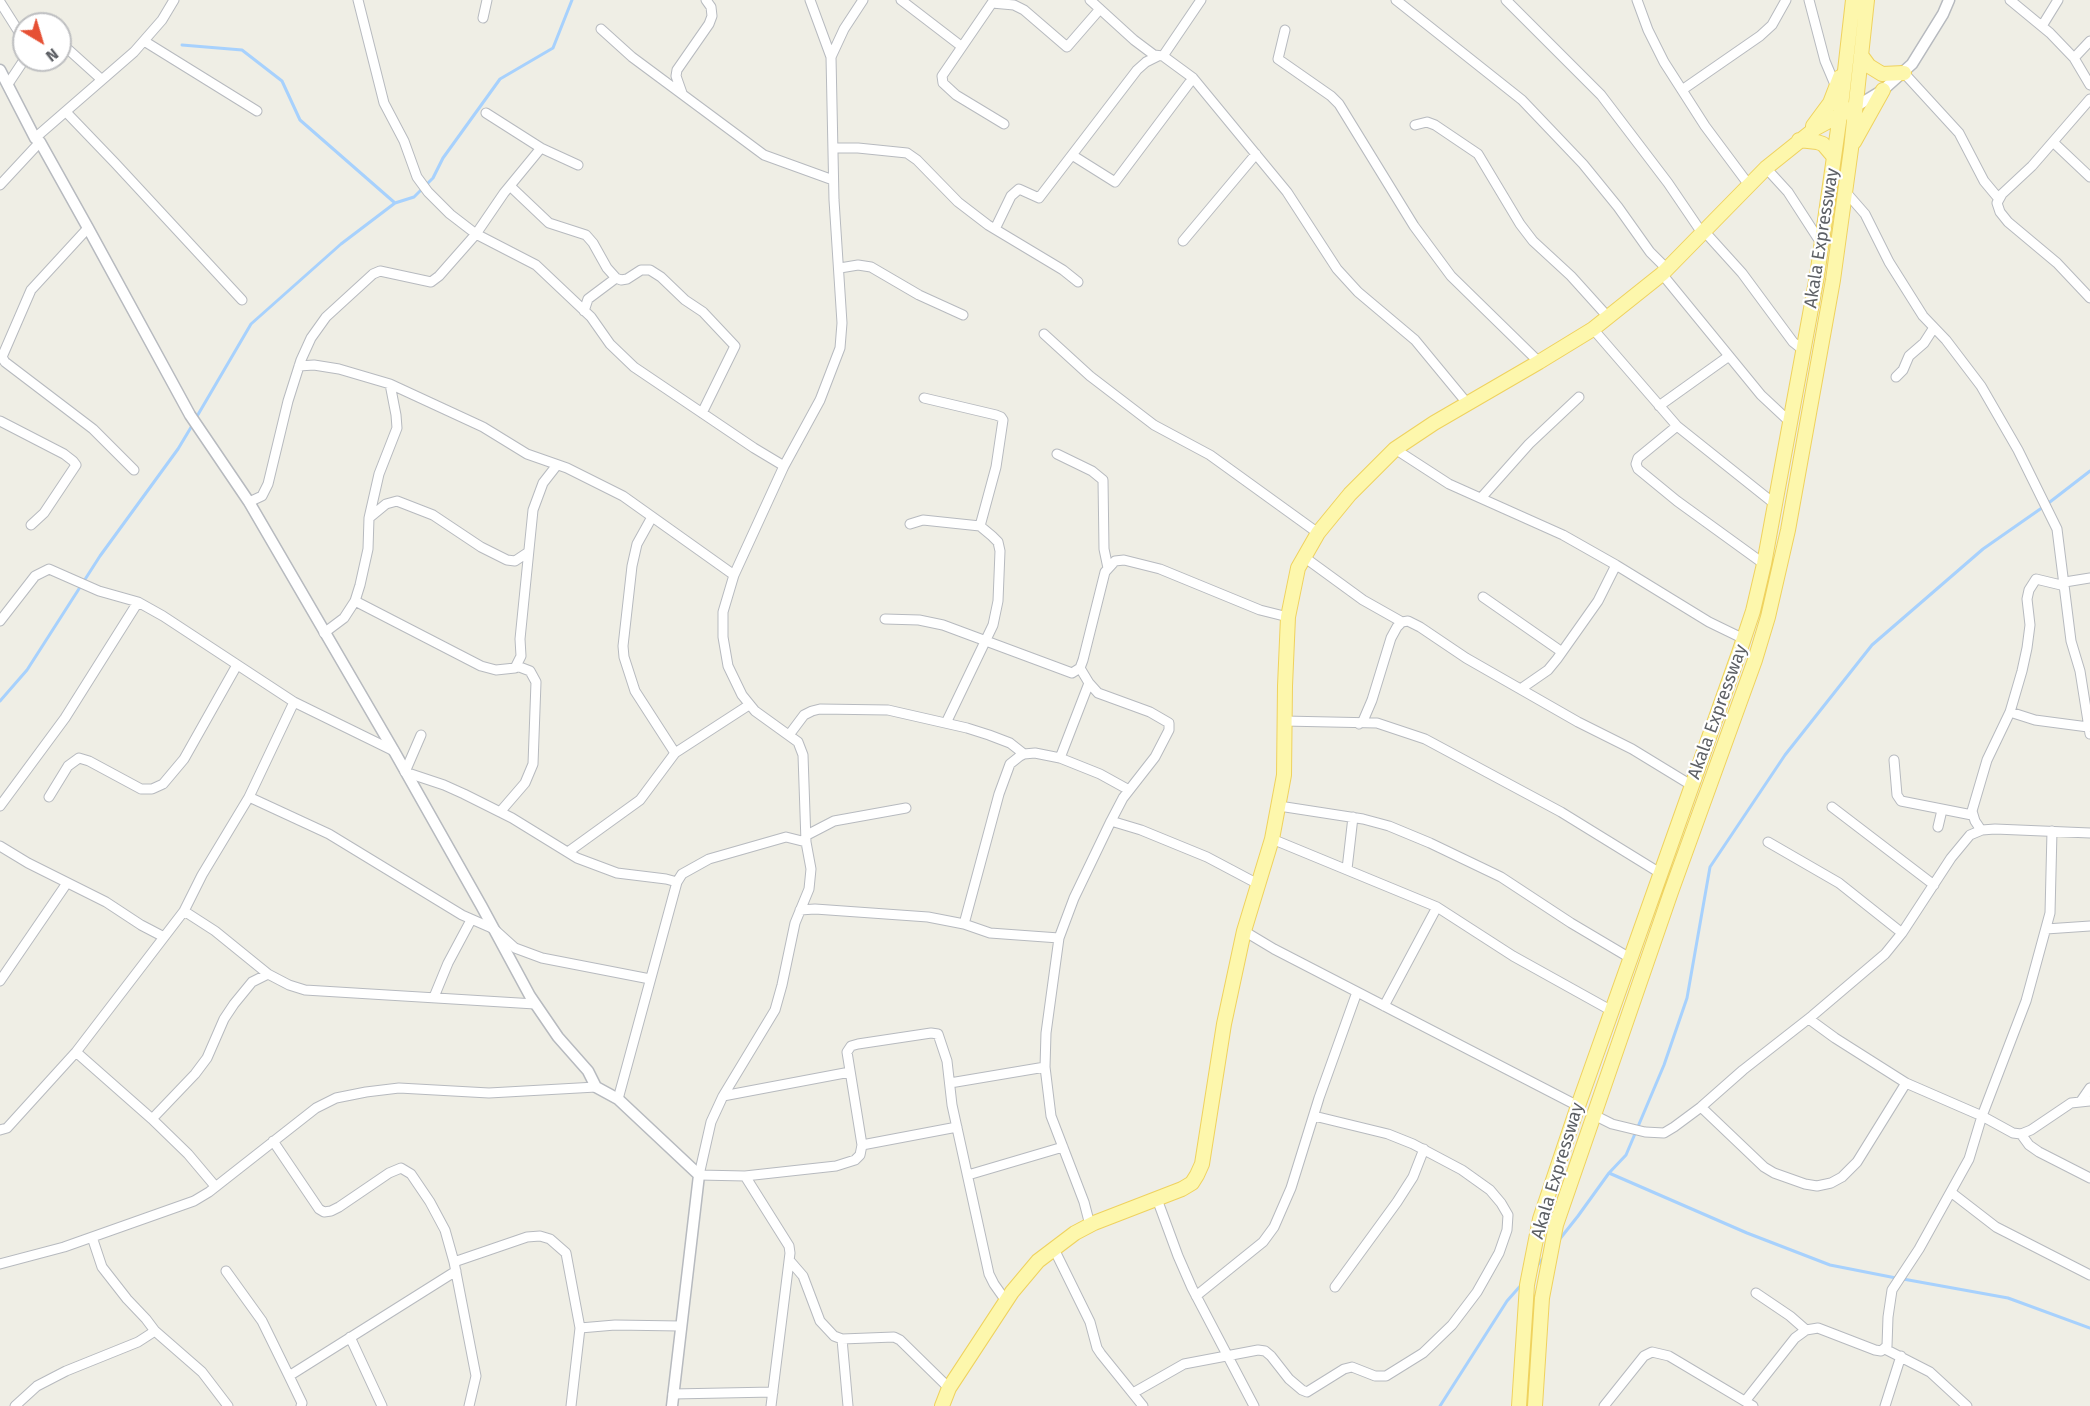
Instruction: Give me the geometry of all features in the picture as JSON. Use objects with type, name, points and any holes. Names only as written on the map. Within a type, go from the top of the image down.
[{"type":"main road","name":"Akala Expressway","points":[[1519,1406],[1527,1285],[1540,1219],[1744,639],[1764,564],[1791,423],[1821,243],[1840,115],[1853,0]]},
{"type":"main road","name":"Akala Expressway","points":[[1535,1406],[1542,1299],[1556,1225],[1638,986],[1755,660],[1768,616],[1788,531],[1833,280],[1851,149],[1867,0]]},
{"type":"main road","points":[[1861,55],[1869,66],[1882,74],[1904,73]]},
{"type":"main road","points":[[942,1406],[949,1388],[1006,1301],[1038,1261],[1075,1233],[1090,1225],[1182,1190],[1192,1183],[1202,1164],[1224,1024],[1244,931],[1272,839],[1284,775],[1288,617],[1298,568],[1318,533],[1350,494],[1395,449],[1467,403],[1593,329],[1665,272],[1766,168],[1821,118],[1830,103],[1847,59]]},
{"type":"main road","points":[[1851,149],[1883,90]]},
{"type":"main road","points":[[1799,140],[1855,107]]},
{"type":"main road","points":[[1799,140],[1823,144],[1834,157]]},
{"type":"main road","points":[[1623,980],[1638,986]]},
{"type":"main road","points":[[1540,1219],[1556,1225]]},
{"type":"street","points":[[0,185],[38,140],[66,112],[144,41],[162,20],[174,0]]},
{"type":"street","points":[[358,0],[384,103],[404,141],[417,177],[428,192],[450,214],[476,234],[536,265],[584,311],[610,344],[634,367],[784,466]]},
{"type":"street","points":[[483,18],[487,0]]},
{"type":"street","points":[[682,93],[676,76],[677,69],[710,24],[711,7],[706,0]]},
{"type":"street","points":[[672,1406],[699,1175],[711,1122],[723,1096],[775,1010],[786,971],[795,923],[809,889],[811,869],[807,838],[803,755],[798,742],[749,705],[728,666],[723,637],[723,612],[734,575],[784,466],[820,400],[840,348],[842,323],[833,180],[831,57],[810,0]]},
{"type":"street","points":[[831,57],[844,30],[863,0]]},
{"type":"street","points":[[902,0],[961,46]]},
{"type":"street","points":[[1090,0],[1134,40],[1193,78],[1301,212],[1337,269],[1358,292],[1414,340],[1467,403]]},
{"type":"street","points":[[995,229],[1011,196],[1019,189],[1039,198],[1137,70],[1146,62],[1161,56],[1201,0]]},
{"type":"street","points":[[1396,0],[1522,100],[1583,164],[1618,207],[1729,356],[1761,395],[1791,423]]},
{"type":"street","points":[[1506,0],[1601,95],[1703,232],[1742,273],[1793,342],[1803,350]]},
{"type":"street","points":[[1637,0],[1648,30],[1664,62],[1705,126],[1749,185]]},
{"type":"street","points":[[1682,90],[1760,36],[1772,25],[1786,0]]},
{"type":"street","points":[[1809,0],[1825,61],[1836,87]]},
{"type":"street","points":[[1855,107],[1883,90],[1904,73],[1918,56],[1949,0]]},
{"type":"street","points":[[2010,0],[2042,26],[2074,58],[2090,85]]},
{"type":"street","points":[[2042,26],[2058,0]]},
{"type":"street","points":[[0,2],[12,21]]},
{"type":"street","points":[[1004,124],[956,94],[943,83],[942,76],[993,2],[1014,5],[1024,10],[1066,47],[1100,9]]},
{"type":"street","points":[[601,29],[632,57],[764,155],[833,180]]},
{"type":"street","points":[[1285,30],[1278,59],[1339,104],[1414,226],[1451,276],[1539,362]]},
{"type":"street","points":[[144,41],[257,111]]},
{"type":"street","points":[[2074,58],[2090,41]]},
{"type":"street","points":[[72,53],[101,79]]},
{"type":"street","points":[[0,70],[190,415],[249,502],[394,751],[535,1004],[558,1037],[588,1071],[596,1087]]},
{"type":"street","points":[[8,84],[16,72]]},
{"type":"street","points":[[1904,73],[1959,133],[1984,181],[1999,199]]},
{"type":"street","points":[[1072,155],[1115,182],[1193,78]]},
{"type":"street","points":[[2090,99],[2032,166],[1999,199],[1998,208],[2008,222],[2057,264],[2090,298]]},
{"type":"street","points":[[66,112],[242,300]]},
{"type":"street","points":[[486,113],[541,148],[578,165]]},
{"type":"street","points":[[1415,125],[1427,122],[1435,125],[1478,154],[1520,224],[1533,241],[1571,276],[1608,317]]},
{"type":"street","points":[[2053,142],[2090,177]]},
{"type":"street","points":[[249,502],[262,496],[268,484],[288,400],[299,366],[311,338],[326,317],[373,274],[383,271],[430,282],[444,270],[476,234],[510,186],[541,148]]},
{"type":"street","points":[[834,148],[907,153],[917,160],[958,202],[995,229],[1056,265],[1078,282]]},
{"type":"street","points":[[1183,241],[1256,154]]},
{"type":"street","points":[[1766,168],[1788,192],[1821,243]]},
{"type":"street","points":[[510,186],[549,223],[586,235],[616,278],[627,279],[641,270],[650,270],[703,312],[735,346],[702,413]]},
{"type":"street","points":[[1844,190],[1865,214],[1889,262],[1934,329],[1946,340],[1980,386],[2018,450],[2057,529],[2070,632],[2080,671],[2089,730],[2035,720],[2010,711]]},
{"type":"street","points":[[88,228],[31,290],[2,357],[93,429],[134,470]]},
{"type":"street","points":[[840,268],[858,265],[871,267],[919,295],[963,315]]},
{"type":"street","points":[[584,311],[588,299],[616,278]]},
{"type":"street","points":[[1593,329],[1677,426],[1776,505]]},
{"type":"street","points":[[1896,377],[1903,370],[1909,356],[1924,343],[1934,329]]},
{"type":"street","points":[[1044,334],[1090,376],[1154,425],[1210,455],[1318,533]]},
{"type":"street","points":[[1659,406],[1729,356]]},
{"type":"street","points":[[299,366],[314,365],[339,369],[390,384],[483,427],[527,454],[557,465],[623,496],[734,575]]},
{"type":"street","points":[[324,633],[339,623],[355,601],[368,549],[369,518],[379,474],[397,428],[390,384]]},
{"type":"street","points":[[1481,498],[1522,451],[1579,397]]},
{"type":"street","points":[[924,398],[996,415],[1004,420],[996,467],[980,526]]},
{"type":"street","points":[[0,421],[64,454],[76,465],[44,513],[31,525]]},
{"type":"street","points":[[1677,426],[1638,458],[1636,464],[1638,469],[1677,501],[1764,564]]},
{"type":"street","points":[[1395,449],[1449,484],[1563,535],[1709,622],[1744,639]]},
{"type":"street","points":[[1057,454],[1092,471],[1102,480],[1104,549],[1108,567]]},
{"type":"street","points":[[355,601],[481,666],[496,670],[510,670],[517,666],[521,656],[520,639],[527,553],[533,510],[543,483],[557,465]]},
{"type":"street","points":[[369,518],[386,504],[397,501],[433,516],[481,547],[507,560],[515,561],[527,553]]},
{"type":"street","points":[[652,517],[637,544],[632,566],[623,645],[624,657],[642,706],[675,753]]},
{"type":"street","points":[[910,524],[923,520],[980,526],[998,542],[1001,560],[998,601],[993,625],[946,723]]},
{"type":"street","points":[[1304,557],[1363,600],[1402,622]]},
{"type":"street","points":[[885,618],[919,620],[942,625],[1072,673],[1080,668],[1087,647],[1101,580],[1108,567],[1115,561],[1124,560],[1142,563],[1260,610],[1288,617]]},
{"type":"street","points":[[1522,688],[1548,670],[1562,652],[1598,601],[1616,565]]},
{"type":"street","points":[[0,621],[35,576],[49,568],[99,591],[138,602],[294,702],[394,751]]},
{"type":"street","points":[[1981,830],[1972,815],[1988,760],[2010,711],[2027,648],[2030,625],[2028,590],[2036,579],[2061,585],[2065,582],[2090,578]]},
{"type":"street","points":[[1483,597],[1562,652]]},
{"type":"street","points":[[0,806],[65,718],[138,602]]},
{"type":"street","points":[[1359,724],[1363,721],[1372,699],[1396,627],[1408,621],[1466,658],[1578,722],[1632,749],[1691,785]]},
{"type":"street","points":[[49,797],[69,766],[80,759],[89,761],[141,789],[152,789],[163,784],[184,759],[237,665]]},
{"type":"street","points":[[500,812],[525,783],[533,764],[536,682],[530,671],[517,666]]},
{"type":"street","points":[[1080,668],[1094,690],[1107,698],[1150,712],[1169,723],[1169,730],[1155,757],[1130,790],[1111,821],[1074,898],[1059,938],[1046,1033],[1045,1067],[1051,1116],[1084,1202],[1090,1225]]},
{"type":"street","points":[[1060,758],[1089,683]]},
{"type":"street","points":[[0,1130],[7,1128],[76,1052],[184,911],[202,875],[249,797],[294,702]]},
{"type":"street","points":[[568,852],[640,800],[675,753],[749,705]]},
{"type":"street","points":[[789,735],[804,715],[820,709],[888,711],[989,735],[1010,743],[1024,753],[1060,758],[1100,774],[1130,790]]},
{"type":"street","points":[[1284,721],[1377,723],[1425,739],[1561,812],[1660,873]]},
{"type":"street","points":[[405,772],[422,735]]},
{"type":"street","points":[[964,924],[999,794],[1011,764],[1024,753]]},
{"type":"street","points":[[1894,760],[1897,795],[1904,802],[1972,815]]},
{"type":"street","points":[[405,772],[444,785],[500,812],[596,866],[617,873],[677,882]]},
{"type":"street","points":[[249,797],[328,834],[471,921],[494,929],[516,948],[542,958],[650,979]]},
{"type":"street","points":[[1279,806],[1353,817],[1389,826],[1487,870],[1630,958]]},
{"type":"street","points":[[1833,807],[1934,885]]},
{"type":"street","points":[[618,1099],[677,882],[682,874],[710,859],[786,837],[807,838],[834,821],[906,808]]},
{"type":"street","points":[[1938,827],[1942,810]]},
{"type":"street","points":[[1347,869],[1353,817]]},
{"type":"street","points":[[1111,821],[1141,830],[1207,857],[1258,884]]},
{"type":"street","points":[[1594,1115],[1612,1124],[1645,1132],[1664,1133],[1674,1128],[1872,965],[1902,933],[1970,835],[1981,830],[1995,829],[2090,833]]},
{"type":"street","points":[[1885,1349],[1892,1290],[1952,1193],[1974,1148],[1982,1116],[2026,1001],[2050,913],[2052,831]]},
{"type":"street","points":[[1272,839],[1347,869],[1408,897],[1437,907],[1514,956],[1612,1011]]},
{"type":"street","points":[[1768,842],[1839,883],[1902,933]]},
{"type":"street","points":[[0,846],[67,884],[106,902],[164,937]]},
{"type":"street","points":[[0,981],[67,884]]},
{"type":"street","points":[[1384,1006],[1437,907]]},
{"type":"street","points":[[800,910],[815,909],[928,917],[964,924],[990,933],[1059,938]]},
{"type":"street","points":[[184,911],[215,931],[268,974],[289,985],[319,993],[434,997],[535,1004]]},
{"type":"street","points":[[434,997],[448,963],[471,921]]},
{"type":"street","points":[[2046,929],[2090,926]]},
{"type":"street","points":[[1244,931],[1578,1106]]},
{"type":"street","points":[[152,1119],[195,1074],[207,1058],[224,1018],[234,1004],[252,982],[268,974]]},
{"type":"street","points":[[1196,1296],[1263,1242],[1274,1227],[1291,1188],[1357,992]]},
{"type":"street","points":[[1809,1018],[1852,1050],[1906,1083],[1982,1116],[2013,1133],[2021,1134],[2031,1130],[2065,1106],[2085,1101],[2090,1088]]},
{"type":"street","points":[[0,1264],[92,1238],[194,1201],[316,1108],[336,1098],[399,1088],[489,1092],[596,1087],[618,1099],[699,1175],[745,1176],[846,1164],[860,1155],[862,1145],[847,1052],[851,1046],[935,1033],[939,1035],[943,1045],[952,1105],[989,1274],[1006,1301]]},
{"type":"street","points":[[76,1052],[152,1119],[188,1154],[215,1186]]},
{"type":"street","points":[[950,1083],[1045,1067]]},
{"type":"street","points":[[723,1096],[801,1079],[850,1072]]},
{"type":"street","points":[[1701,1107],[1764,1167],[1774,1173],[1817,1186],[1831,1183],[1842,1177],[1857,1162],[1906,1083]]},
{"type":"street","points":[[1133,1393],[1184,1364],[1227,1358],[1258,1350],[1265,1351],[1296,1386],[1307,1392],[1344,1369],[1352,1368],[1375,1376],[1386,1376],[1423,1353],[1452,1325],[1477,1292],[1499,1253],[1507,1230],[1508,1215],[1490,1190],[1462,1170],[1424,1149],[1388,1134],[1314,1116]]},
{"type":"street","points":[[862,1145],[957,1127]]},
{"type":"street","points":[[2021,1134],[2029,1145],[2039,1152],[2090,1178]]},
{"type":"street","points":[[273,1142],[319,1209],[324,1212],[331,1212],[389,1173],[401,1167],[405,1168],[430,1202],[445,1230],[455,1267],[476,1376],[469,1406]]},
{"type":"street","points":[[968,1176],[1063,1148]]},
{"type":"street","points":[[1335,1287],[1397,1202],[1413,1177],[1424,1149]]},
{"type":"street","points":[[745,1176],[789,1246],[790,1261],[771,1406]]},
{"type":"street","points":[[1952,1193],[1996,1227],[2090,1275]]},
{"type":"street","points":[[1157,1199],[1196,1296],[1254,1406]]},
{"type":"street","points":[[289,1376],[455,1267],[527,1237],[540,1236],[550,1239],[566,1253],[580,1328],[570,1406]]},
{"type":"street","points":[[92,1238],[102,1267],[155,1331],[202,1372],[228,1406]]},
{"type":"street","points":[[1054,1249],[1090,1322],[1097,1348],[1133,1393],[1139,1405]]},
{"type":"street","points":[[790,1261],[803,1276],[820,1321],[834,1336],[842,1339],[894,1337],[900,1340],[949,1388]]},
{"type":"street","points":[[226,1271],[262,1321],[302,1403],[301,1406]]},
{"type":"street","points":[[1756,1293],[1791,1316],[1806,1330]]},
{"type":"street","points":[[580,1328],[615,1325],[681,1326]]},
{"type":"street","points":[[1604,1406],[1644,1356],[1652,1352],[1669,1356],[1750,1403],[1795,1338],[1806,1330],[1818,1328],[1875,1350],[1885,1349],[1900,1356],[1930,1372],[1967,1406]]},
{"type":"street","points":[[15,1406],[38,1386],[138,1342],[155,1331]]},
{"type":"street","points":[[350,1337],[382,1406]]},
{"type":"street","points":[[842,1339],[848,1406]]},
{"type":"street","points":[[1885,1406],[1900,1356]]},
{"type":"street","points":[[674,1394],[773,1392]]},
{"type":"waterway","points":[[196,418],[251,324],[341,244],[395,203],[414,197],[433,178],[443,158],[500,79],[553,48],[572,0]]},
{"type":"waterway","points":[[182,45],[242,50],[282,81],[300,120],[395,203]]},
{"type":"waterway","points":[[0,701],[27,670],[100,556],[178,449],[193,424]]},
{"type":"waterway","points":[[1559,1240],[1609,1173],[1626,1155],[1664,1065],[1687,998],[1710,867],[1785,755],[1872,645],[1983,549],[2090,471]]},
{"type":"waterway","points":[[1609,1173],[1747,1233],[1830,1265],[1896,1278]]},
{"type":"waterway","points":[[1536,1267],[1545,1256]]},
{"type":"waterway","points":[[1903,1279],[2008,1298],[2090,1328]]},
{"type":"waterway","points":[[1440,1406],[1507,1301],[1522,1284]]}]
